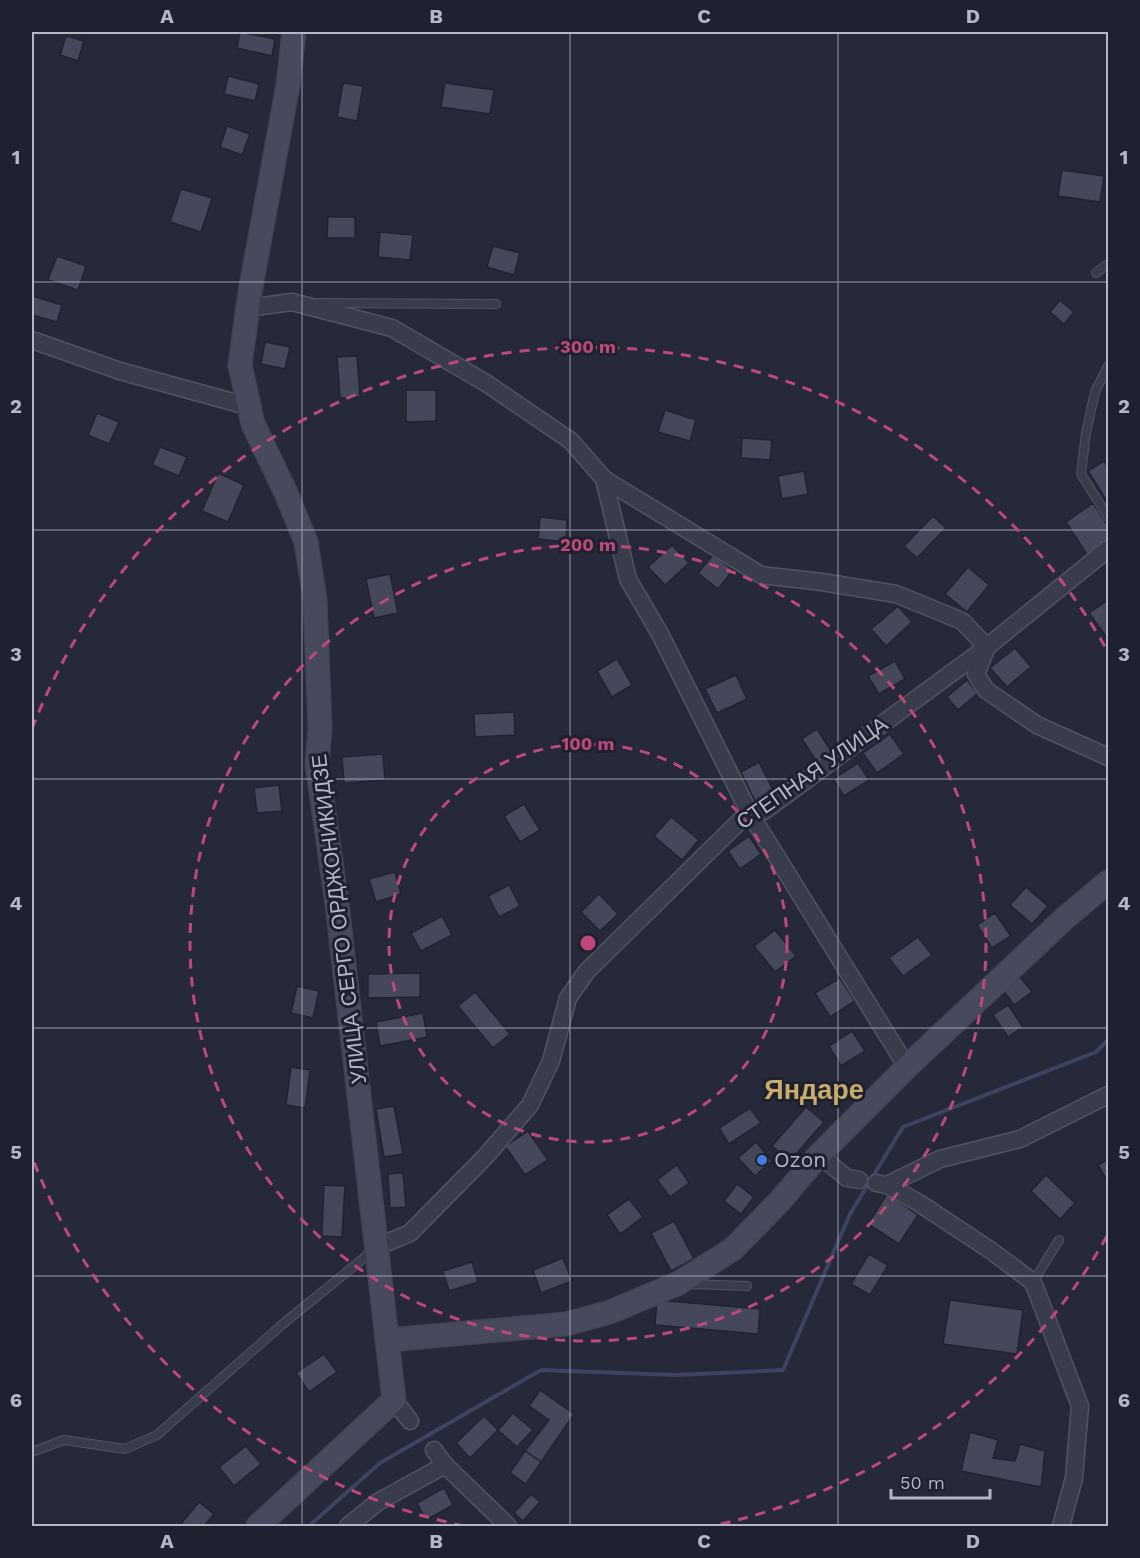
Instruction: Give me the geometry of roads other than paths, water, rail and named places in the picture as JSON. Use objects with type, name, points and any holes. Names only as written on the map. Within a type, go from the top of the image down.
[{"type":"street","name":"УЛИЦА СЕРГО ОРДЖОНИКИДЗЕ","points":[[294,32],[288,85],[240,365],[247,406],[253,424],[306,542],[315,599],[320,729],[317,764],[337,904],[394,1400]]},
{"type":"street","points":[[248,308],[292,302],[392,328],[486,383],[571,441],[604,478],[761,575],[896,594],[962,621],[987,647],[976,674],[986,690],[1037,725],[1108,757]]},
{"type":"street","points":[[32,340],[120,371],[247,406]]},
{"type":"street","points":[[604,478],[628,579],[660,634],[749,812],[907,1066]]},
{"type":"street","name":"СТЕПНАЯ УЛИЦА","points":[[377,1246],[410,1233],[485,1157],[530,1105],[550,1060],[568,999],[587,971],[749,812],[764,811],[987,647],[1108,549]]},
{"type":"street","points":[[388,1340],[567,1324],[610,1312],[680,1283],[733,1249],[780,1201],[819,1155],[907,1066],[1065,918],[1108,882]]},
{"type":"street","points":[[1061,1527],[1074,1478],[1080,1406],[1033,1282],[982,1244],[919,1203],[882,1184],[940,1159],[1020,1139],[1108,1095]]},
{"type":"street","points":[[819,1155],[847,1178],[859,1180]]},
{"type":"street","points":[[258,1527],[394,1400],[410,1421]]},
{"type":"street","points":[[434,1450],[445,1465],[508,1527]]},
{"type":"street","points":[[348,1527],[378,1502],[445,1465]]},
{"type":"lane","points":[[1096,273],[1108,264]]},
{"type":"lane","points":[[292,302],[496,304]]},
{"type":"lane","points":[[1108,366],[1095,392],[1086,434],[1081,474],[1108,517]]},
{"type":"lane","points":[[1033,1282],[1059,1240]]},
{"type":"lane","points":[[32,1452],[64,1440],[125,1449],[157,1434],[284,1323],[377,1246]]},
{"type":"lane","points":[[680,1283],[747,1286]]},
{"type":"waterway","points":[[309,1526],[380,1463],[541,1370],[676,1375],[783,1370],[850,1214],[903,1127],[1096,1052],[1108,1040]]},
{"type":"place","name":"Ozon","points":[[762,1160]]},
{"type":"district","name":"Яндаре","points":[[814,1090]]}]
